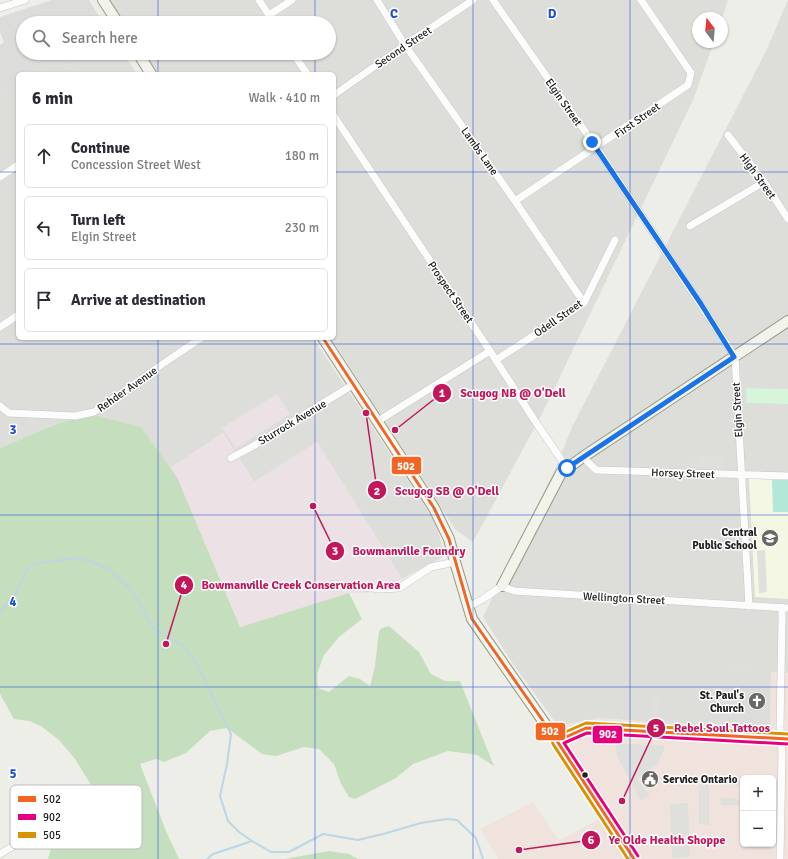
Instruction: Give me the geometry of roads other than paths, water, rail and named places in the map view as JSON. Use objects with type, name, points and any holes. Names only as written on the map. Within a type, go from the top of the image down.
[{"type":"street","points":[[0,8],[25,0]]},
{"type":"street","points":[[103,0],[113,16]]},
{"type":"street","points":[[259,0],[269,15],[292,0]]},
{"type":"street","name":"Lambs Lane","points":[[377,0],[405,45],[515,201],[584,303]]},
{"type":"street","name":"Second Street","points":[[336,94],[405,45],[473,0]]},
{"type":"street","name":"Elgin Street","points":[[493,0],[596,148],[701,304],[734,357],[749,606]]},
{"type":"street","name":"First Street","points":[[515,201],[688,85],[691,73],[642,0]]},
{"type":"street","points":[[142,60],[150,72]]},
{"type":"street","points":[[298,60],[306,72]]},
{"type":"street","name":"Prospect Street","points":[[336,119],[567,468]]},
{"type":"street","name":"High Street","points":[[728,135],[764,182],[788,219]]},
{"type":"street","points":[[0,177],[16,166]]},
{"type":"street","points":[[690,226],[764,182]]},
{"type":"street","name":"Odell Street","points":[[496,360],[584,303],[615,240]]},
{"type":"street","points":[[0,327],[16,316]]},
{"type":"street","points":[[468,607],[502,586],[561,473],[788,321]]},
{"type":"street","name":"Rehder Avenue","points":[[0,406],[9,413],[74,416],[94,412],[198,340]]},
{"type":"street","points":[[324,340],[434,508],[449,538],[472,619],[557,741],[634,859]]},
{"type":"street","points":[[378,422],[490,351]]},
{"type":"street","name":"Sturrock Avenue","points":[[231,458],[255,445],[354,384]]},
{"type":"street","name":"Horsey Street","points":[[583,457],[596,470],[788,476]]},
{"type":"street","points":[[334,584],[381,589],[399,588],[431,567],[455,562]]},
{"type":"street","name":"Wellington Street","points":[[502,586],[514,591],[785,608]]},
{"type":"street","points":[[780,859],[782,753],[784,739],[785,608]]},
{"type":"street","points":[[557,741],[586,728],[784,739]]},
{"type":"street","points":[[0,854],[10,848]]},
{"type":"waterway","points":[[0,612],[16,593],[27,570],[34,564],[75,558],[93,562],[109,569],[129,588],[140,603],[152,627],[186,648],[197,664],[231,734],[227,764],[220,796],[228,821],[239,832],[271,852],[289,852],[323,834],[358,840],[421,823],[447,819],[457,820],[476,838],[483,859]]},
{"type":"waterway","points":[[207,859],[213,854],[252,841]]},
{"type":"place","name":"Scugog SB @ O'Dell","points":[[366,413]]},
{"type":"place","name":"Scugog NB @ O'Dell","points":[[395,430]]},
{"type":"place","name":"Bowmanville Foundry","points":[[313,506]]},
{"type":"place","name":"Central Public School","points":[[770,538]]},
{"type":"place","name":"Bowmanville Creek Conservation Area","points":[[166,644]]},
{"type":"place","name":"St. Paul's Church","points":[[757,701]]},
{"type":"place","name":"Service Ontario","points":[[650,779]]},
{"type":"place","name":"Rebel Soul Tattoos","points":[[622,801]]},
{"type":"place","name":"Ye Olde Health Shoppe","points":[[519,850]]}]
